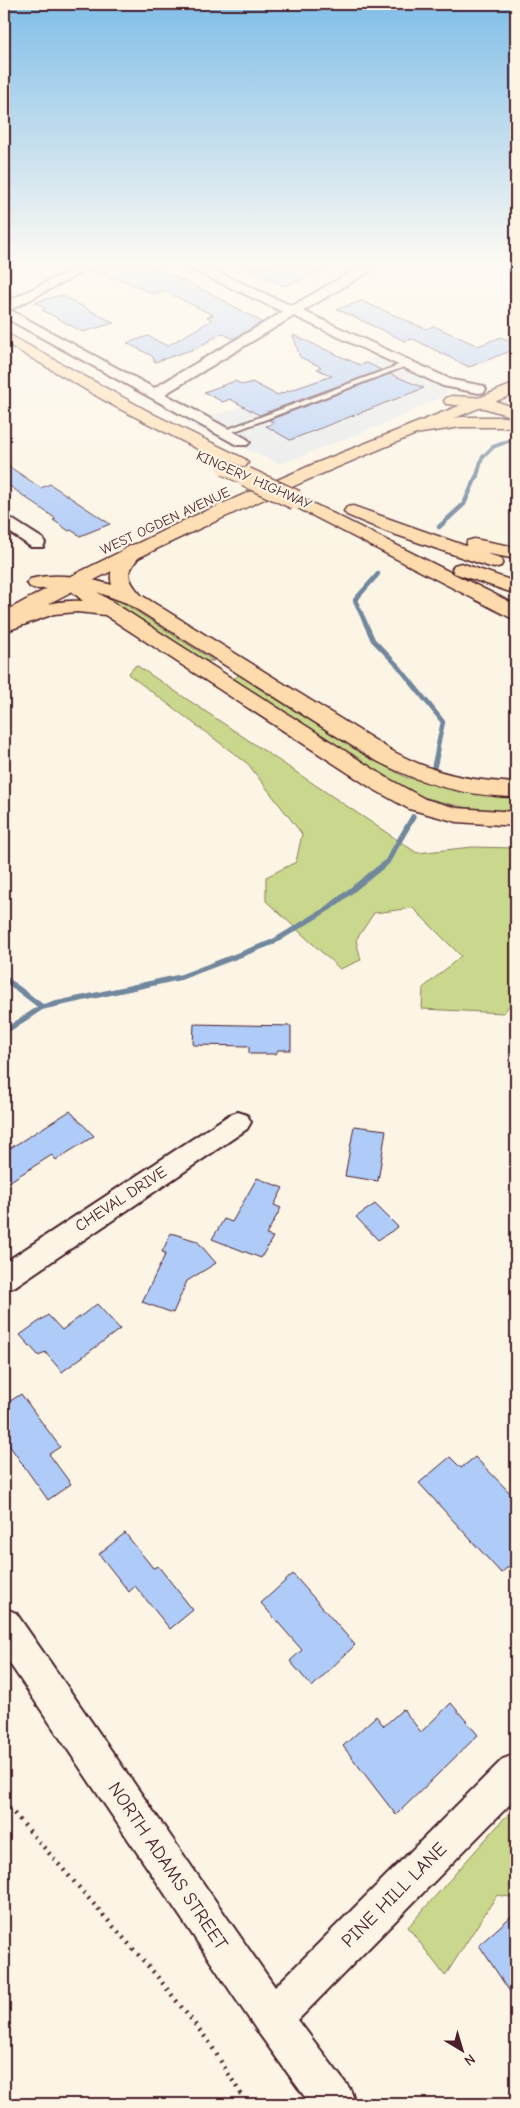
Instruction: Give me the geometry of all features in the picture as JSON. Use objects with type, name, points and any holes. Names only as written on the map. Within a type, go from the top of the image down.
[{"type":"main road","name":"KINGERY HIGHWAY","points":[[33,364],[152,433],[303,497],[455,566],[516,588]]},
{"type":"main road","name":"KINGERY HIGHWAY","points":[[52,364],[232,466]]},
{"type":"main road","points":[[415,429],[516,375]]},
{"type":"main road","points":[[478,394],[516,388]]},
{"type":"main road","points":[[478,394],[482,411],[513,420]]},
{"type":"main road","name":"WEST OGDEN AVENUE","points":[[4,620],[124,539],[238,486],[452,400],[478,394]]},
{"type":"main road","points":[[415,429],[461,422],[513,420]]},
{"type":"main road","name":"WEST OGDEN AVENUE","points":[[4,601],[37,583],[72,574],[136,550],[244,500],[415,429]]},
{"type":"main road","name":"KINGERY HIGHWAY","points":[[303,497],[516,570]]},
{"type":"main road","points":[[303,497],[370,510],[453,540],[492,550],[516,553]]},
{"type":"main road","points":[[303,497],[516,613]]},
{"type":"main road","points":[[134,599],[121,584],[121,571],[126,558],[136,550]]},
{"type":"main road","points":[[72,574],[134,599],[378,753],[410,769],[443,782],[483,789],[516,790]]},
{"type":"main road","points":[[72,574],[80,590],[109,610],[380,784],[416,804],[457,815],[516,819]]},
{"type":"main road","points":[[4,626],[32,613],[57,606],[80,606],[109,610]]},
{"type":"street","points":[[102,364],[242,442]]},
{"type":"street","points":[[156,393],[205,364]]},
{"type":"street","points":[[408,364],[448,383],[478,394]]},
{"type":"street","points":[[448,383],[453,392],[452,400]]},
{"type":"street","points":[[4,521],[37,544]]},
{"type":"street","name":"CHEVAL DRIVE","points":[[4,1278],[238,1122]]},
{"type":"street","name":"NORTH ADAMS STREET","points":[[4,1626],[272,2018],[335,2104]]},
{"type":"street","name":"PINE HILL LANE","points":[[272,2018],[516,1772]]},
{"type":"lane","points":[[224,432],[406,364]]},
{"type":"path","points":[[4,1802],[156,1975],[209,2042],[247,2104]]},
{"type":"shaded area","points":[[357,364],[398,364],[440,384],[448,391],[446,395],[388,422],[281,464],[185,423],[230,411]]},
{"type":"green space","points":[[110,595],[214,661],[202,661],[106,599]]},
{"type":"green space","points":[[136,665],[417,853],[472,847],[516,848],[516,996],[504,1013],[422,1009],[423,988],[461,956],[413,908],[374,913],[356,940],[361,960],[340,969],[266,901],[266,877],[296,862],[302,834],[248,764],[128,674]]},
{"type":"green space","points":[[239,675],[367,756],[405,777],[473,794],[516,796],[516,811],[463,807],[412,793],[232,680]]},
{"type":"green space","points":[[516,1805],[516,1898],[497,1895],[445,1976],[408,1927]]},
{"type":"building","points":[[315,364],[370,364],[381,370],[259,415],[230,399],[223,402],[204,392],[235,381],[243,385],[252,382],[277,395],[332,376],[317,369],[321,367]]},
{"type":"building","points":[[464,364],[476,364],[469,367]]},
{"type":"building","points":[[390,374],[424,388],[290,440],[266,426],[274,423],[269,420]]},
{"type":"building","points":[[4,463],[41,488],[50,484],[110,524],[80,536],[71,530],[69,531],[53,520],[56,519],[4,482]]},
{"type":"building","points":[[194,1024],[291,1026],[291,1050],[278,1050],[276,1054],[249,1054],[249,1046],[193,1045]]},
{"type":"building","points":[[70,1111],[94,1136],[56,1160],[52,1155],[4,1185],[4,1152]]},
{"type":"building","points":[[354,1126],[386,1130],[378,1181],[345,1176]]},
{"type":"building","points":[[257,1178],[283,1188],[274,1205],[281,1208],[266,1235],[273,1237],[261,1258],[212,1239],[224,1219],[232,1222]]},
{"type":"building","points":[[375,1204],[398,1227],[378,1240],[356,1217]]},
{"type":"building","points":[[171,1233],[197,1241],[216,1263],[187,1281],[173,1313],[142,1302],[166,1253],[162,1252]]},
{"type":"building","points":[[97,1304],[120,1329],[62,1372],[45,1352],[39,1356],[20,1335],[48,1315],[62,1330]]},
{"type":"building","points":[[21,1394],[60,1447],[49,1454],[71,1484],[48,1500],[4,1438],[4,1405]]},
{"type":"building","points":[[450,1457],[461,1468],[475,1457],[516,1499],[516,1560],[501,1573],[419,1483]]},
{"type":"building","points":[[125,1533],[153,1568],[158,1566],[193,1610],[170,1629],[135,1586],[129,1592],[99,1554]]},
{"type":"building","points":[[293,1574],[355,1645],[312,1687],[290,1661],[302,1650],[261,1603]]},
{"type":"building","points":[[451,1703],[478,1735],[396,1815],[343,1746],[376,1716],[384,1726],[403,1709],[421,1732]]},
{"type":"building","points":[[516,1912],[516,2001],[479,1945]]},
{"type":"waterway","points":[[476,479],[482,458],[493,447],[516,438]]},
{"type":"waterway","points":[[439,527],[464,504],[476,477]]},
{"type":"waterway","points":[[378,574],[355,600],[373,640],[399,667],[443,722],[437,750]]},
{"type":"waterway","points":[[434,767],[438,749]]},
{"type":"waterway","points":[[42,1007],[181,977],[273,942],[329,908],[387,862],[413,817]]},
{"type":"waterway","points":[[4,978],[42,1007]]},
{"type":"waterway","points":[[4,1032],[42,1007]]}]
